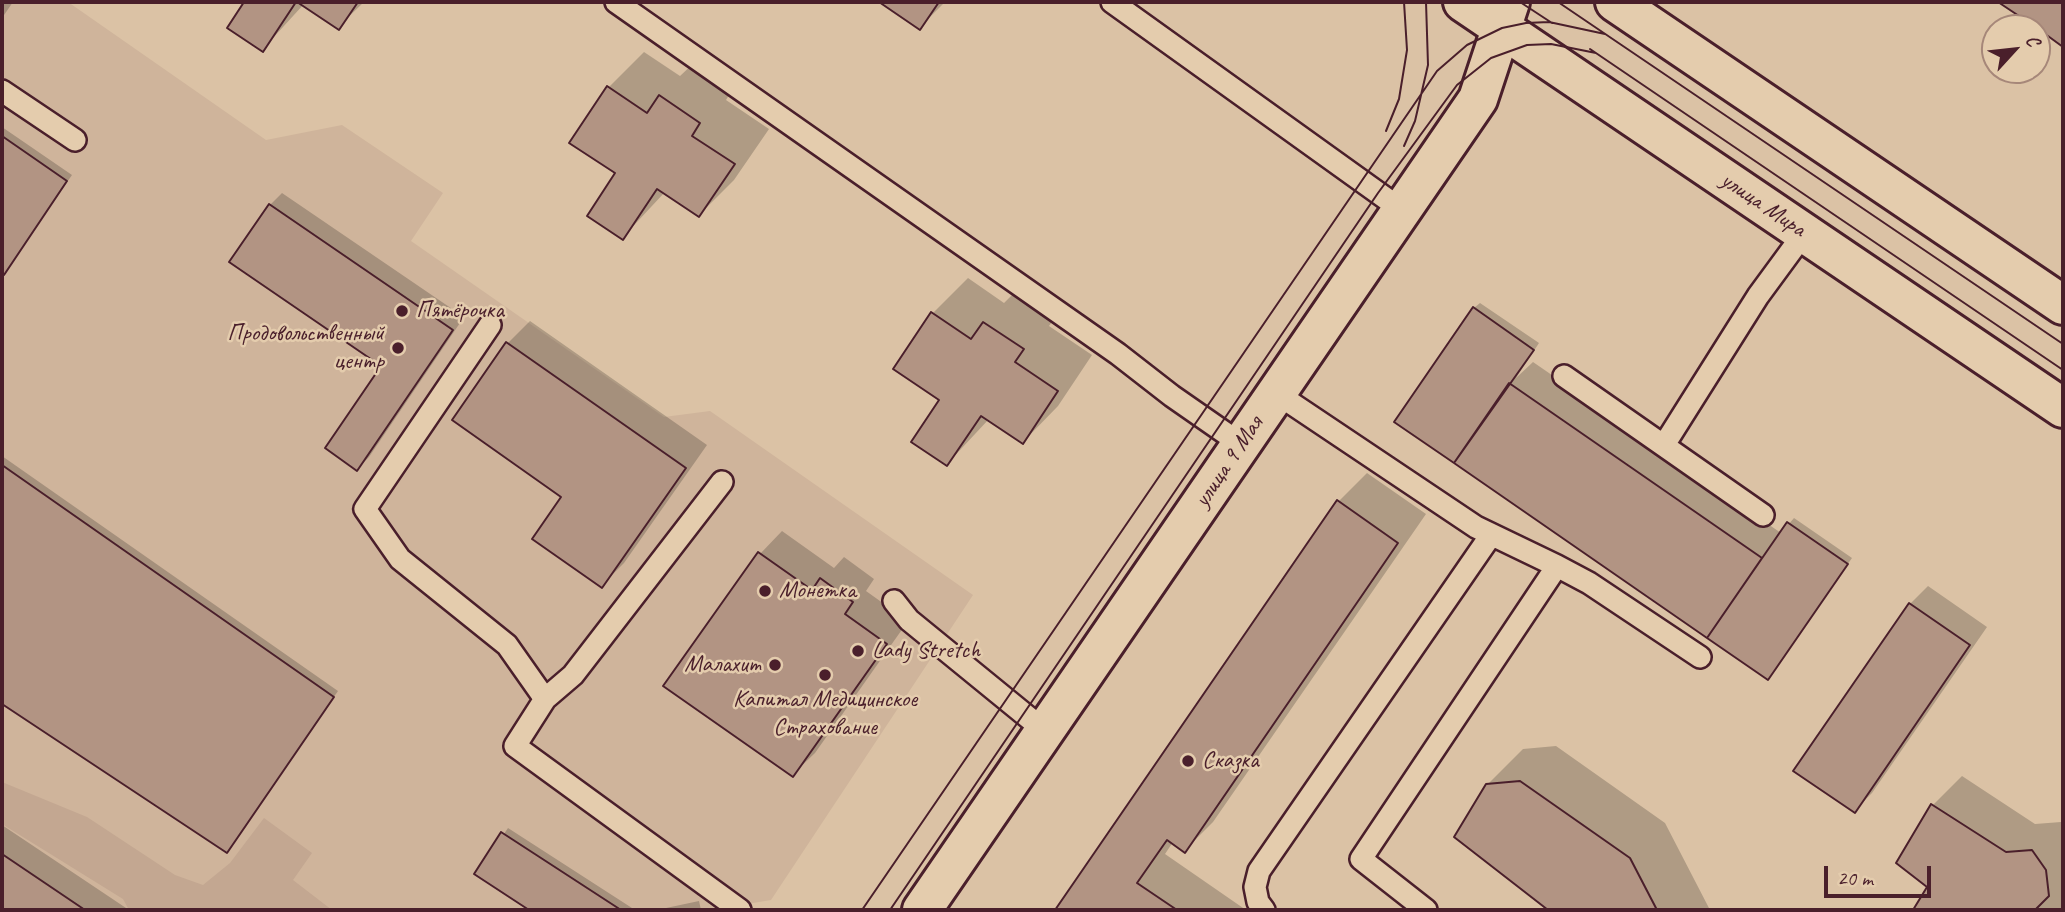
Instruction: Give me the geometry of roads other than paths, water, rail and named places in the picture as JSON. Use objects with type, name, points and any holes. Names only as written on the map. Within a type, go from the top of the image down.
[{"type":"main road","name":"улица Мира","points":[[1463,2],[1506,15],[1805,232],[2063,408]]},
{"type":"main road","points":[[1615,2],[2063,305]]},
{"type":"main road","name":"улица 9 Мая","points":[[922,910],[1478,99],[1506,15]]},
{"type":"lane","points":[[616,2],[1118,354],[1241,444]]},
{"type":"lane","points":[[1112,2],[1402,210]]},
{"type":"lane","points":[[2,91],[75,140]]},
{"type":"lane","points":[[1664,445],[1758,296],[1805,232]]},
{"type":"lane","points":[[490,325],[365,509],[400,559],[507,645],[545,699]]},
{"type":"lane","points":[[1564,376],[1763,515]]},
{"type":"lane","points":[[1276,393],[1491,535],[1583,579],[1700,657]]},
{"type":"lane","points":[[722,482],[573,675],[545,699],[515,746],[740,910]]},
{"type":"lane","points":[[1264,910],[1258,902],[1255,887],[1259,871],[1491,535]]},
{"type":"lane","points":[[1426,910],[1361,859],[1557,566]]},
{"type":"lane","points":[[894,601],[909,620],[1045,731]]},
{"type":"tram line","points":[[1386,131],[1399,99],[1407,50],[1404,2]]},
{"type":"tram line","points":[[1404,146],[1415,121],[1428,65],[1426,2]]},
{"type":"tram line","points":[[1520,2],[1552,23]]},
{"type":"tram line","points":[[1558,2],[2063,344]]},
{"type":"tram line","points":[[862,910],[1437,71],[1467,45],[1502,28],[1549,22],[1605,34]]},
{"type":"tram line","points":[[890,910],[1378,193],[1457,85],[1491,58],[1527,45],[1551,44],[1596,53]]},
{"type":"tram line","points":[[1590,49],[2063,370]]},
{"type":"place","name":"Пятёрочка","points":[[402,311]]},
{"type":"place","name":"Продовольственный центр","points":[[398,348]]},
{"type":"place","name":"Монетка","points":[[765,591]]},
{"type":"place","name":"Lady Stretch","points":[[858,651]]},
{"type":"place","name":"Малахит","points":[[775,665]]},
{"type":"place","name":"Капитал Медицинское Страхование","points":[[825,675]]},
{"type":"place","name":"Сказка","points":[[1188,761]]}]
